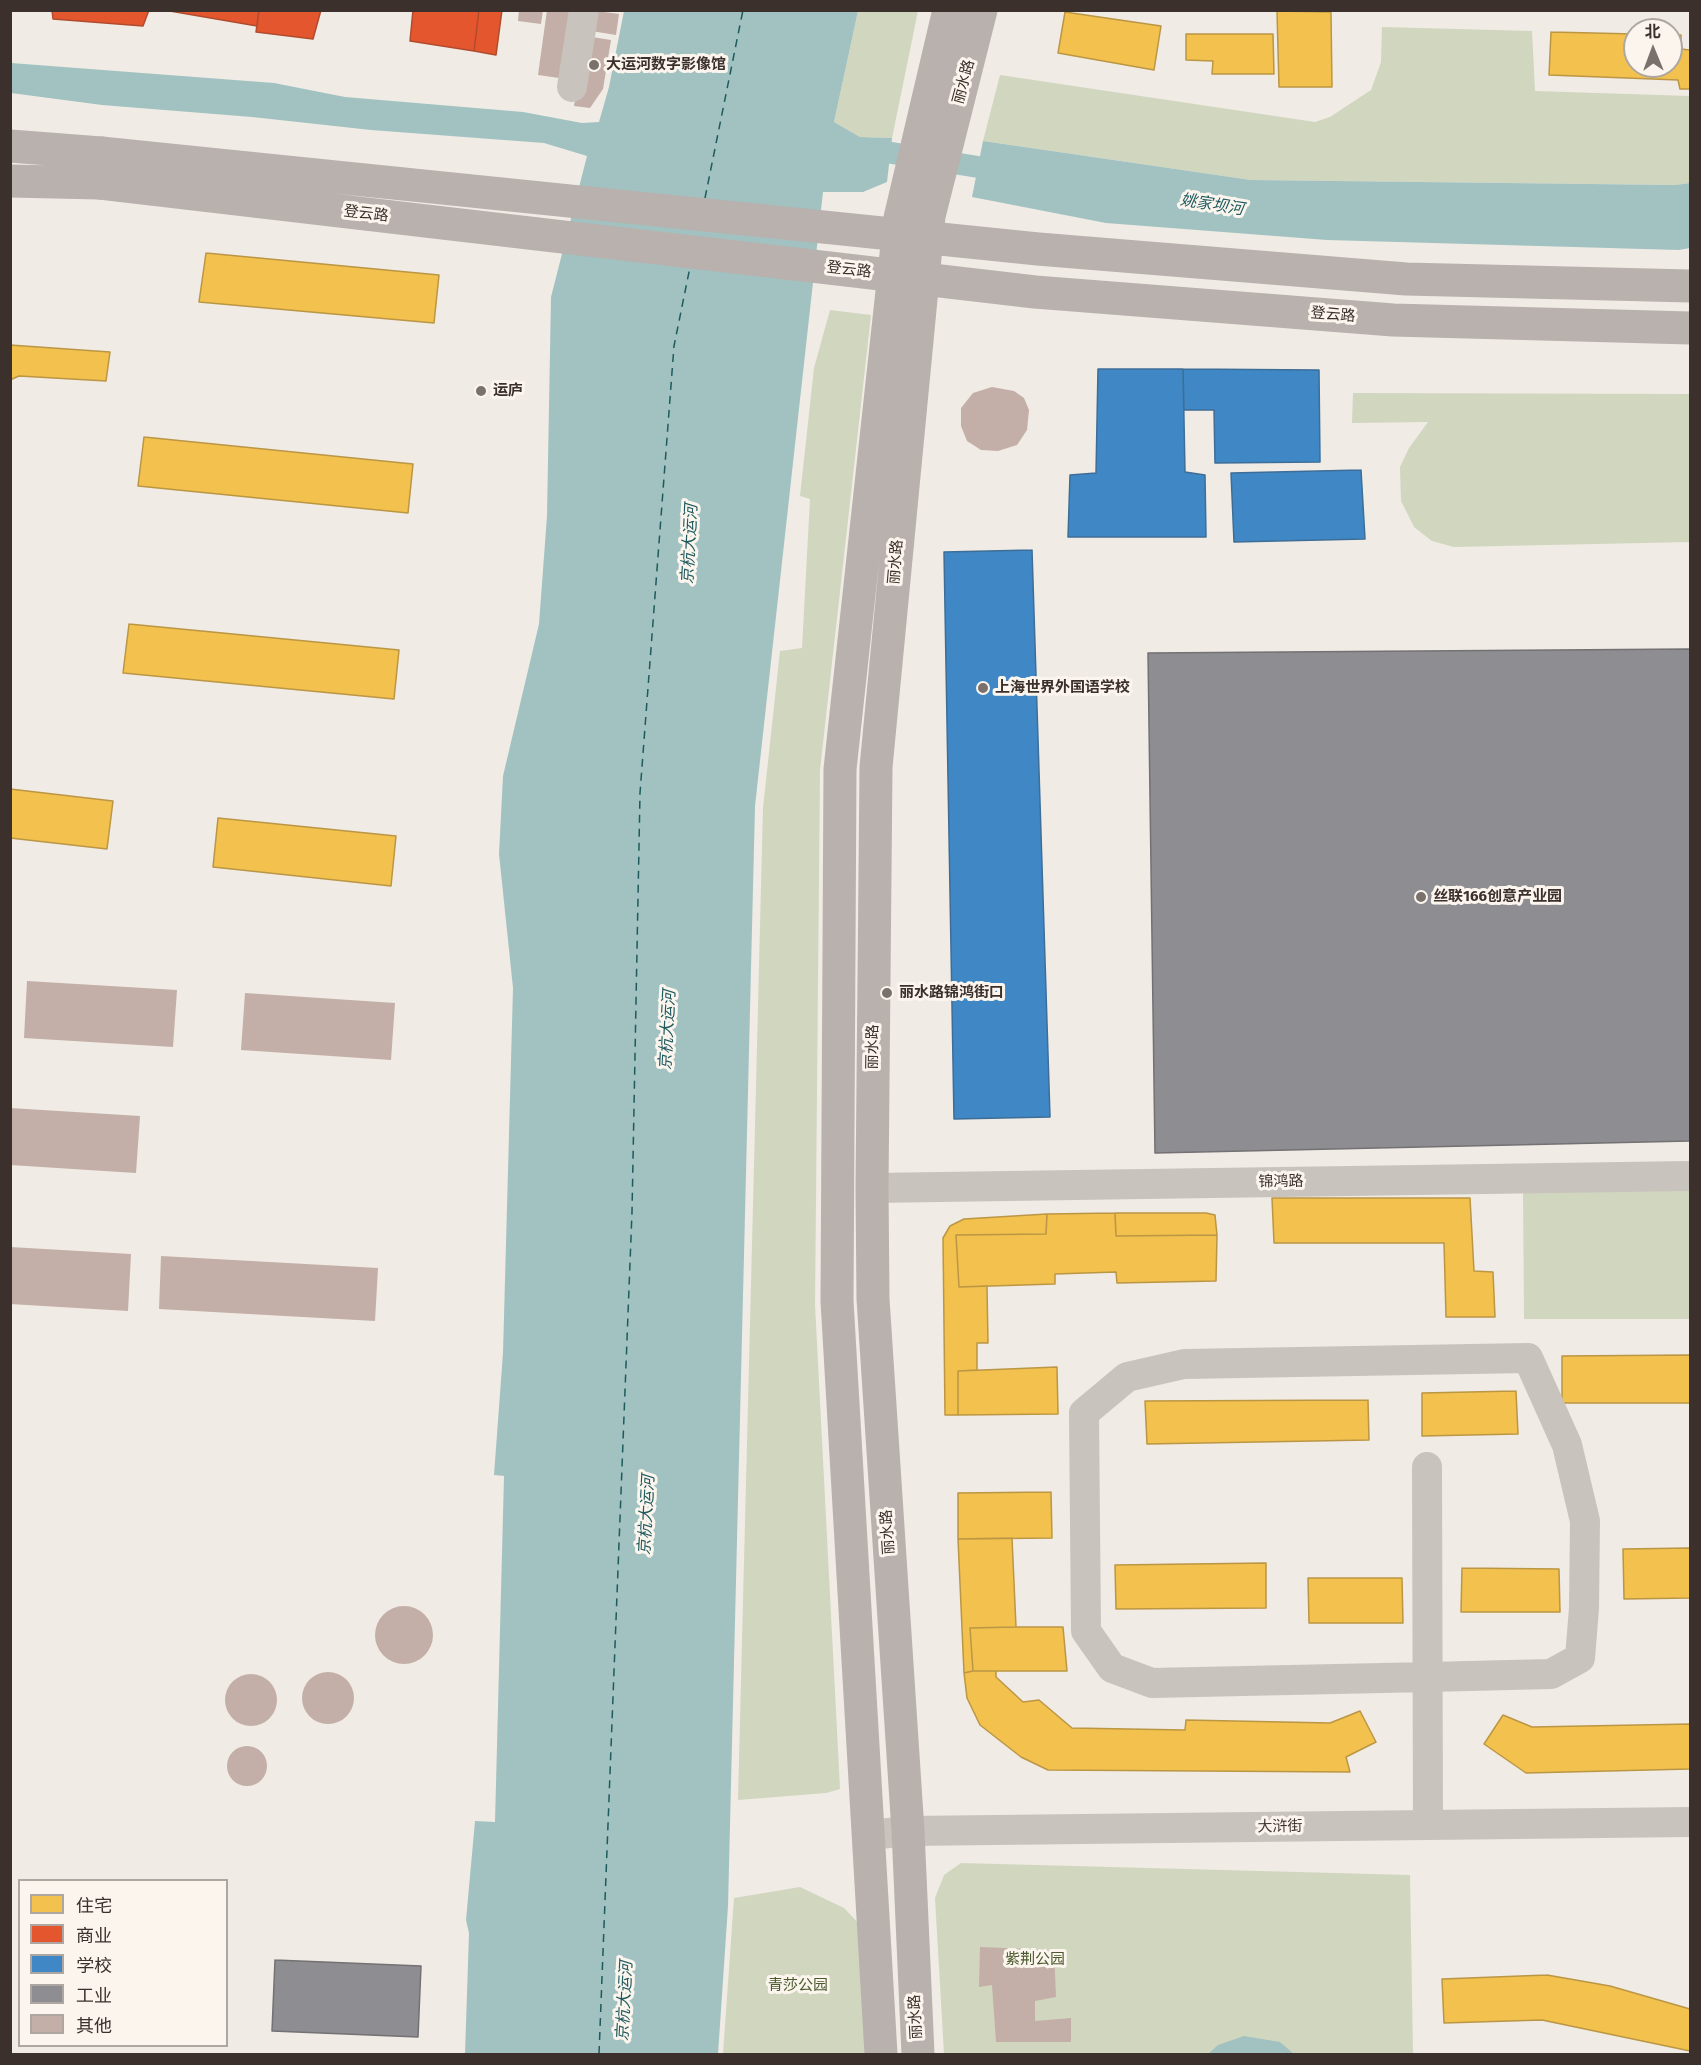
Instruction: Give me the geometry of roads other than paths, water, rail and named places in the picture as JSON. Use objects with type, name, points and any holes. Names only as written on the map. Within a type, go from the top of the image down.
[{"type":"main road","name":"丽水路","points":[[946,90],[949,10]]},
{"type":"main road","name":"丽水路","points":[[881,2055],[870,1835],[837,1301],[840,769],[915,217],[946,90],[981,10]]},
{"type":"main road","name":"登云路","points":[[10,146],[100,168],[1035,292],[1393,320],[1690,328]]},
{"type":"main road","name":"登云路","points":[[10,182],[100,168],[1406,279],[1690,286]]},
{"type":"main road","name":"丽水路","points":[[915,217],[876,767],[872,1188],[873,1299],[908,1831],[918,2055]]},
{"type":"street","points":[[572,87],[584,10]]},
{"type":"street","name":"锦鸿路","points":[[872,1188],[1690,1176]]},
{"type":"street","points":[[1528,1358],[1567,1445],[1585,1521],[1584,1608],[1580,1658],[1551,1674],[1428,1677],[1152,1683],[1112,1668],[1086,1630],[1084,1413],[1127,1377],[1184,1364],[1528,1358]]},
{"type":"street","points":[[1427,1467],[1428,1825]]},
{"type":"street","name":"大浒街","points":[[870,1835],[908,1831],[1690,1822]]},
{"type":"water","name":"京杭大运河","points":[[624,11],[858,11],[834,122],[860,137],[892,138],[887,182],[863,192],[823,192],[755,806],[728,1906],[718,2054],[465,2054],[469,1933],[466,1920],[475,1821],[495,1822],[504,1476],[494,1475],[503,1353],[513,988],[499,854],[503,776],[539,624],[547,516],[551,297],[587,156],[544,143],[371,130],[252,117],[102,105],[11,93],[11,63],[274,83],[345,97],[523,112],[582,123],[599,122],[609,87]]},
{"type":"water","points":[[983,141],[1251,180],[1675,185],[1690,183],[1690,248],[1679,250],[1327,240],[1106,223],[972,197]]},
{"type":"water","points":[[1244,2036],[1280,2042],[1294,2054],[1208,2054],[1218,2045]]},
{"type":"waterway","name":"姚家坝河","points":[[861,148],[1009,172]]},
{"type":"place","name":"大运河数字影像馆","points":[[594,65]]},
{"type":"place","name":"运庐","points":[[481,391]]},
{"type":"place","name":"上海世界外国语学校","points":[[983,688]]},
{"type":"place","name":"丝联166创意产业园","points":[[1421,897]]},
{"type":"place","name":"丽水路锦鸿街口","points":[[887,993]]},
{"type":"park label","name":"紫荆公园","points":[[1035,1960]]},
{"type":"park label","name":"青莎公园","points":[[798,1986]]}]
